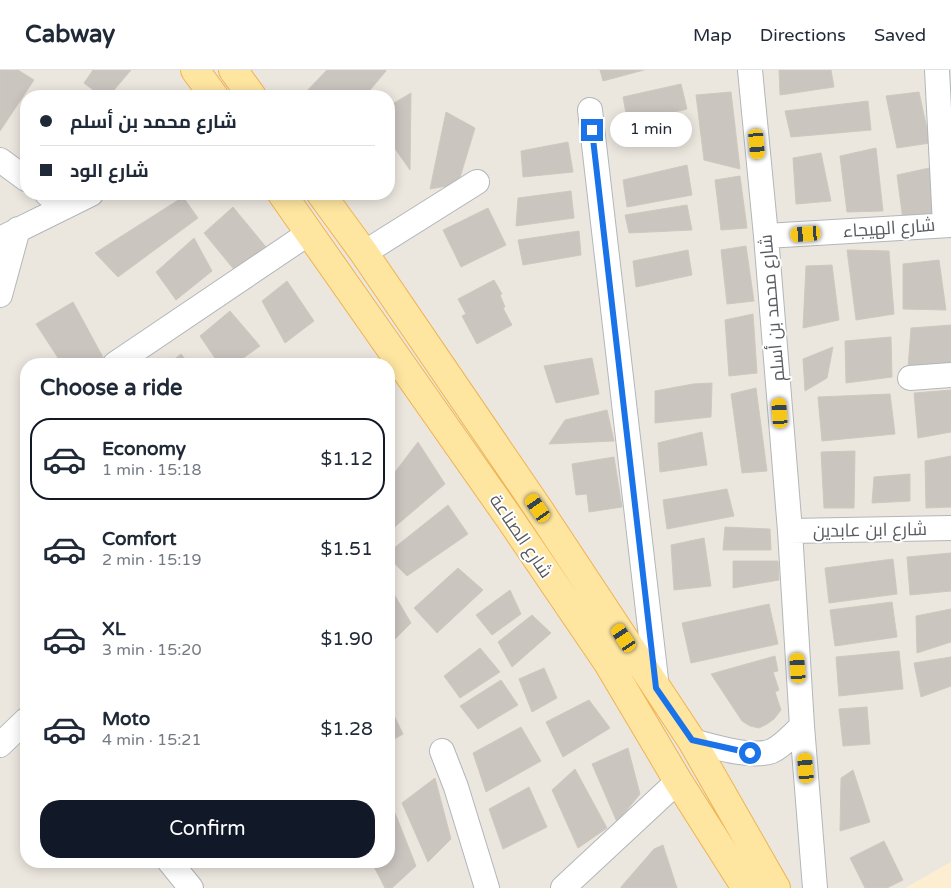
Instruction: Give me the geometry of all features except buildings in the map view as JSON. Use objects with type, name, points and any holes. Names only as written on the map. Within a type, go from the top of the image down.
[{"type":"main road","points":[[195,70],[210,90]]},
{"type":"main road","points":[[233,70],[248,90]]},
{"type":"main road","name":"شارع الصناعة","points":[[286,200],[390,358]]},
{"type":"main road","name":"شارع الصناعة","points":[[325,200],[364,253],[543,516],[692,740],[776,888]]},
{"type":"main road","name":"شارع الصناعة","points":[[395,365],[510,519],[608,663],[678,781],[746,888]]},
{"type":"street","name":"شارع محمد بن أسلم","points":[[750,70],[766,236],[790,531],[802,726],[815,888]]},
{"type":"street","points":[[937,70],[948,225]]},
{"type":"street","points":[[590,110],[656,688]]},
{"type":"street","points":[[0,160],[20,175]]},
{"type":"street","points":[[364,253],[477,182]]},
{"type":"street","points":[[0,295],[9,234],[56,200]]},
{"type":"street","name":"شارع الهيجاء","points":[[766,236],[948,225]]},
{"type":"street","points":[[124,358],[309,234]]},
{"type":"street","points":[[910,378],[951,375]]},
{"type":"street","name":"شارع ابن عابدين","points":[[790,531],[951,528]]},
{"type":"street","points":[[0,745],[20,726]]},
{"type":"street","points":[[692,740],[735,751],[760,753],[772,751],[802,726]]},
{"type":"street","points":[[442,751],[456,787],[487,888]]},
{"type":"street","points":[[571,885],[678,781]]},
{"type":"street","points":[[174,868],[188,887]]},
{"type":"shaded area","points":[[951,862],[951,888],[905,888]]},
{"type":"route","points":[[592,130],[656,688],[692,740],[750,753]]}]
